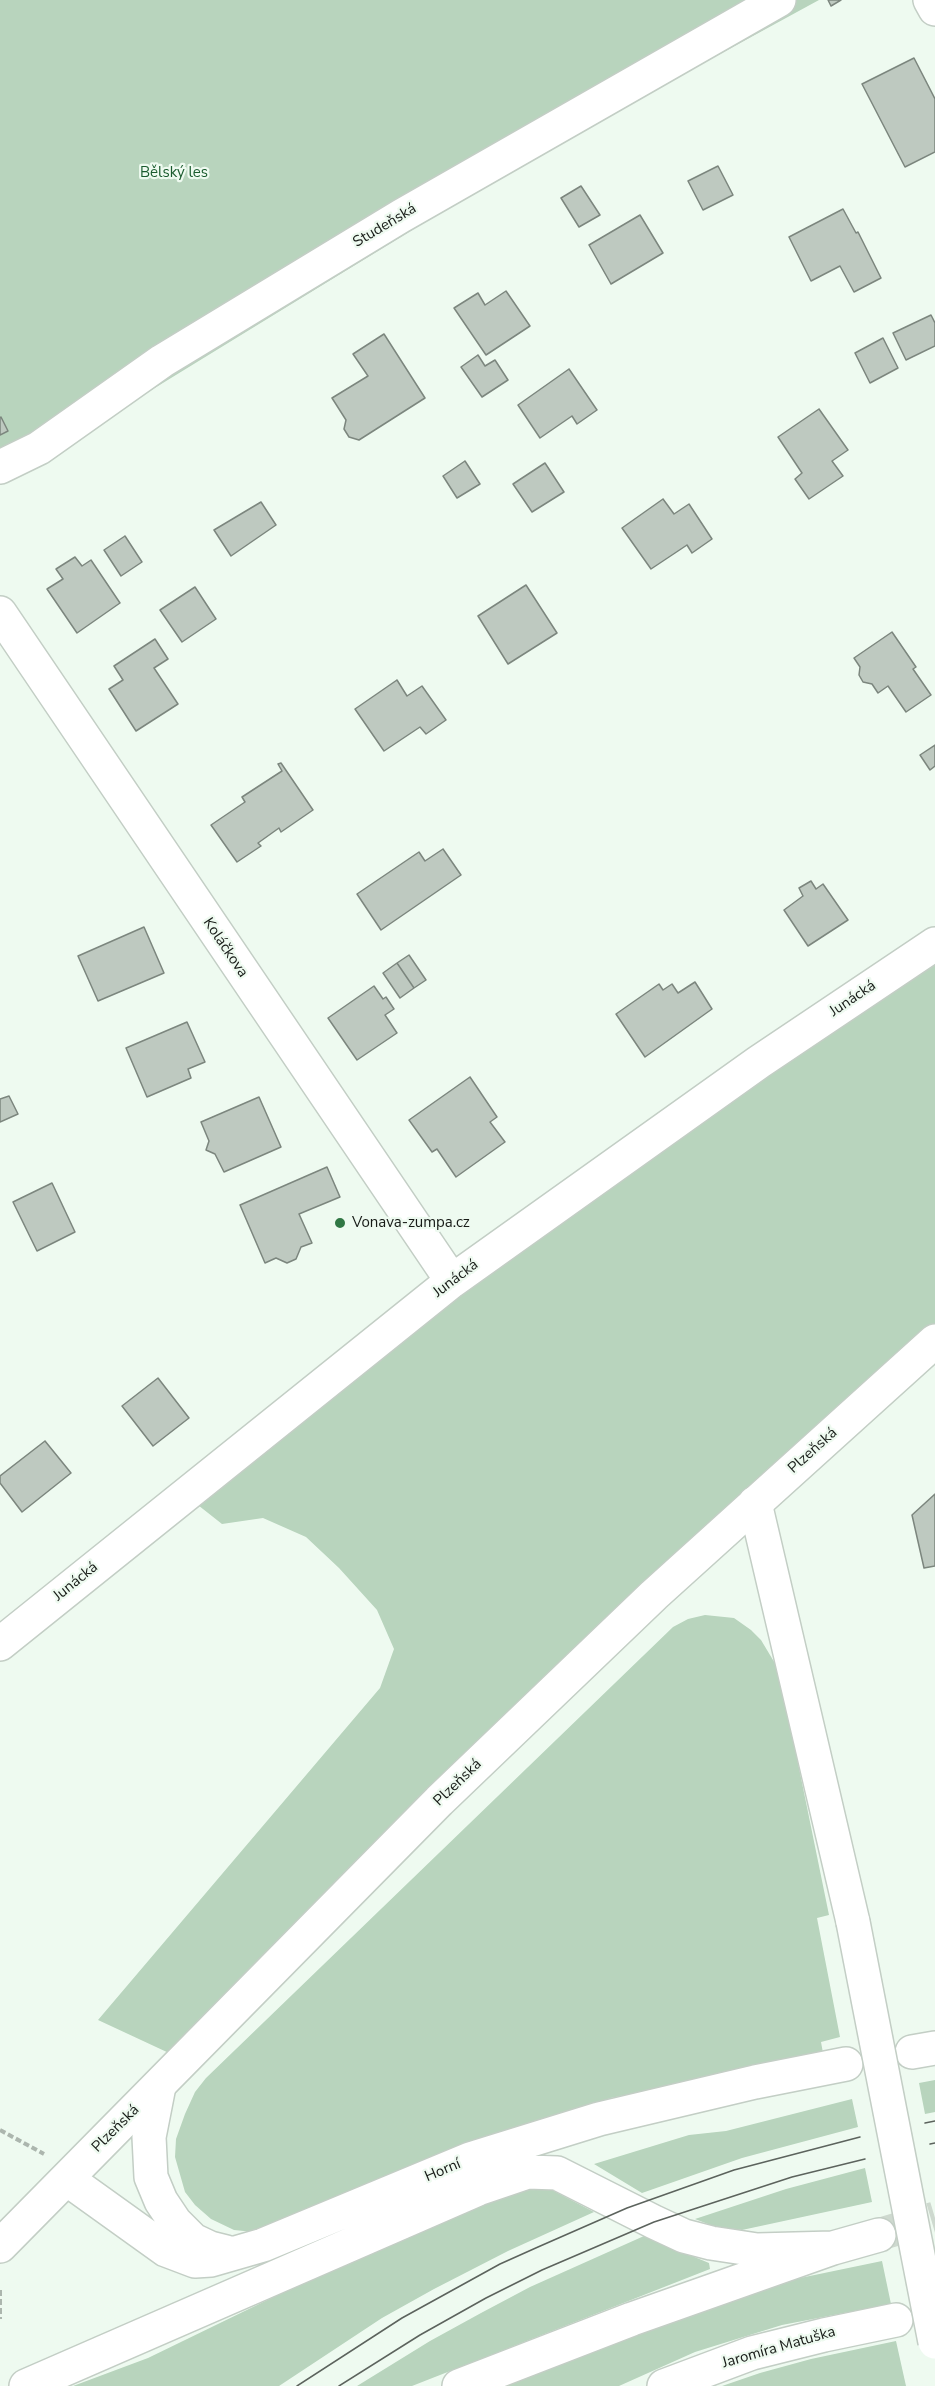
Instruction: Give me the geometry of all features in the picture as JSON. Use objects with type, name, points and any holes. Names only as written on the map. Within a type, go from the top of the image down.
[{"type":"street","name":"Studeňská","points":[[0,467],[39,448],[162,361],[400,216],[779,0]]},
{"type":"street","points":[[930,0],[935,9]]},
{"type":"street","name":"Koláčkova","points":[[0,614],[452,1281]]},
{"type":"street","name":"Junácká","points":[[0,1644],[452,1281],[759,1062],[935,944]]},
{"type":"street","name":"Plzeňská","points":[[0,2246],[439,1801],[654,1595],[935,1341]]},
{"type":"street","points":[[755,1503],[853,1922],[935,2342]]},
{"type":"street","name":"Horní","points":[[67,2179],[152,2240],[181,2257],[211,2260],[263,2245],[470,2159],[599,2119],[755,2082],[846,2064]]},
{"type":"street","points":[[159,2086],[149,2137],[151,2177],[161,2201],[175,2222],[193,2240],[210,2248],[236,2254]]},
{"type":"street","points":[[26,2386],[478,2189],[528,2172],[557,2172],[684,2236],[711,2243],[757,2250],[833,2248]]},
{"type":"street","points":[[459,2386],[633,2319],[833,2248],[879,2235]]},
{"type":"street","name":"Jaromíra Matuška","points":[[664,2386],[752,2353],[843,2330],[896,2320]]},
{"type":"path","points":[[0,2130],[45,2155]]},
{"type":"path","points":[[0,2290],[0,2319]]},
{"type":"green space","name":"Bělský les","points":[[0,0],[819,0],[531,157],[0,483]]},
{"type":"green space","points":[[935,944],[935,1342],[184,2060],[98,2020],[380,1688],[394,1649],[377,1610],[339,1568],[306,1537],[263,1518],[222,1524],[184,1494]]},
{"type":"green space","points":[[705,1615],[734,1618],[751,1630],[761,1640],[779,1670],[829,1915],[817,1918],[840,2037],[821,2042],[823,2053],[611,2098],[440,2153],[254,2232],[234,2230],[211,2219],[195,2205],[185,2192],[175,2157],[176,2139],[185,2114],[195,2092],[206,2078],[673,1627],[688,1619]]},
{"type":"green space","points":[[935,2080],[935,2112],[925,2114],[919,2083]]},
{"type":"green space","points":[[852,2099],[858,2127],[742,2158],[642,2193],[594,2164],[689,2135],[726,2131]]},
{"type":"green space","points":[[865,2168],[872,2202],[742,2230],[713,2226],[695,2219],[786,2189]]},
{"type":"green space","points":[[532,2184],[552,2190],[594,2212],[508,2251],[434,2289],[382,2318],[279,2386],[73,2386],[148,2358],[362,2254]]},
{"type":"green space","points":[[644,2236],[709,2263],[710,2269],[412,2386],[357,2386],[430,2341],[530,2287]]},
{"type":"green space","points":[[882,2261],[891,2304],[782,2325],[695,2352],[619,2386],[490,2386],[776,2283]]},
{"type":"green space","points":[[896,2341],[906,2386],[722,2386],[811,2359]]},
{"type":"building","points":[[828,0],[841,0],[831,6]]},
{"type":"building","points":[[914,58],[935,99],[935,152],[905,167],[862,84]]},
{"type":"building","points":[[718,166],[733,195],[703,210],[688,181]]},
{"type":"building","points":[[581,186],[600,215],[579,227],[561,198]]},
{"type":"building","points":[[843,209],[856,233],[858,232],[881,278],[854,292],[840,266],[811,281],[789,237]]},
{"type":"building","points":[[640,215],[663,253],[611,284],[589,245]]},
{"type":"building","points":[[506,291],[530,326],[486,355],[454,308],[478,293],[485,305]]},
{"type":"building","points":[[931,315],[935,323],[935,346],[906,360],[893,333]]},
{"type":"building","points":[[384,334],[425,398],[359,440],[349,437],[344,429],[346,420],[332,398],[368,376],[353,354]]},
{"type":"building","points":[[883,338],[898,368],[870,383],[855,353]]},
{"type":"building","points":[[478,355],[485,366],[495,360],[508,380],[482,397],[461,367]]},
{"type":"building","points":[[569,369],[597,410],[577,424],[572,416],[540,438],[518,405]]},
{"type":"building","points":[[819,409],[848,450],[832,461],[843,476],[809,499],[795,479],[802,473],[778,437]]},
{"type":"building","points":[[0,418],[8,431],[0,435]]},
{"type":"building","points":[[465,461],[480,484],[457,498],[443,476]]},
{"type":"building","points":[[545,463],[564,492],[532,512],[513,484]]},
{"type":"building","points":[[663,499],[674,514],[689,504],[712,539],[692,553],[687,545],[651,569],[622,528]]},
{"type":"building","points":[[261,502],[276,525],[231,556],[214,530]]},
{"type":"building","points":[[125,536],[142,562],[121,576],[104,550]]},
{"type":"building","points":[[75,557],[82,566],[91,560],[120,603],[77,633],[47,589],[63,579],[56,569]]},
{"type":"building","points":[[526,585],[557,633],[508,664],[478,616]]},
{"type":"building","points":[[195,587],[216,619],[182,642],[160,610]]},
{"type":"building","points":[[892,632],[916,667],[913,669],[931,695],[906,712],[888,686],[878,693],[872,684],[863,682],[859,675],[860,667],[854,658]]},
{"type":"building","points":[[155,639],[168,659],[154,668],[178,704],[136,731],[109,689],[123,680],[114,666]]},
{"type":"building","points":[[397,680],[407,696],[422,686],[446,720],[426,734],[420,727],[384,751],[355,709]]},
{"type":"building","points":[[935,745],[935,766],[930,770],[920,755]]},
{"type":"building","points":[[281,763],[313,810],[281,832],[279,828],[258,843],[261,846],[237,862],[211,825],[245,802],[242,797],[282,771],[278,764]]},
{"type":"building","points":[[443,849],[461,875],[381,930],[357,894],[419,852],[425,861]]},
{"type":"building","points":[[811,881],[816,889],[823,884],[848,920],[808,946],[784,910],[803,896],[799,888]]},
{"type":"building","points":[[144,927],[164,973],[98,1001],[78,956]]},
{"type":"building","points":[[409,955],[426,980],[414,988],[397,963]]},
{"type":"building","points":[[397,963],[414,988],[400,998],[383,973]]},
{"type":"building","points":[[695,982],[712,1009],[645,1057],[616,1014],[659,984],[663,990],[672,984],[678,993]]},
{"type":"building","points":[[374,986],[383,999],[386,997],[394,1009],[385,1015],[397,1033],[357,1060],[328,1018]]},
{"type":"building","points":[[187,1022],[205,1062],[188,1069],[191,1078],[147,1097],[126,1048]]},
{"type":"building","points":[[470,1077],[497,1117],[490,1122],[505,1142],[456,1177],[437,1149],[432,1152],[409,1120]]},
{"type":"building","points":[[9,1096],[18,1114],[0,1122],[0,1099]]},
{"type":"building","points":[[259,1097],[281,1147],[224,1172],[215,1154],[206,1150],[209,1141],[201,1122]]},
{"type":"building","points":[[327,1167],[340,1197],[299,1214],[312,1243],[301,1247],[296,1259],[287,1263],[276,1258],[265,1263],[240,1205]]},
{"type":"building","points":[[52,1183],[75,1232],[37,1251],[13,1202]]},
{"type":"building","points":[[158,1378],[189,1418],[153,1446],[122,1406]]},
{"type":"building","points":[[45,1441],[71,1473],[22,1512],[0,1483],[0,1476]]},
{"type":"building","points":[[935,1494],[935,1566],[924,1568],[912,1515]]},
{"type":"tunnel","points":[[884,2233],[935,2218]]},
{"type":"tram line","points":[[925,2123],[935,2121]]},
{"type":"tram line","points":[[297,2386],[402,2318],[500,2264],[538,2247],[627,2208],[734,2170],[860,2137]]},
{"type":"tram line","points":[[930,2144],[935,2143]]},
{"type":"tram line","points":[[339,2386],[420,2335],[542,2270],[654,2222],[792,2177],[865,2159]]},
{"type":"place","name":"Vonava-zumpa.cz","points":[[340,1223]]}]
